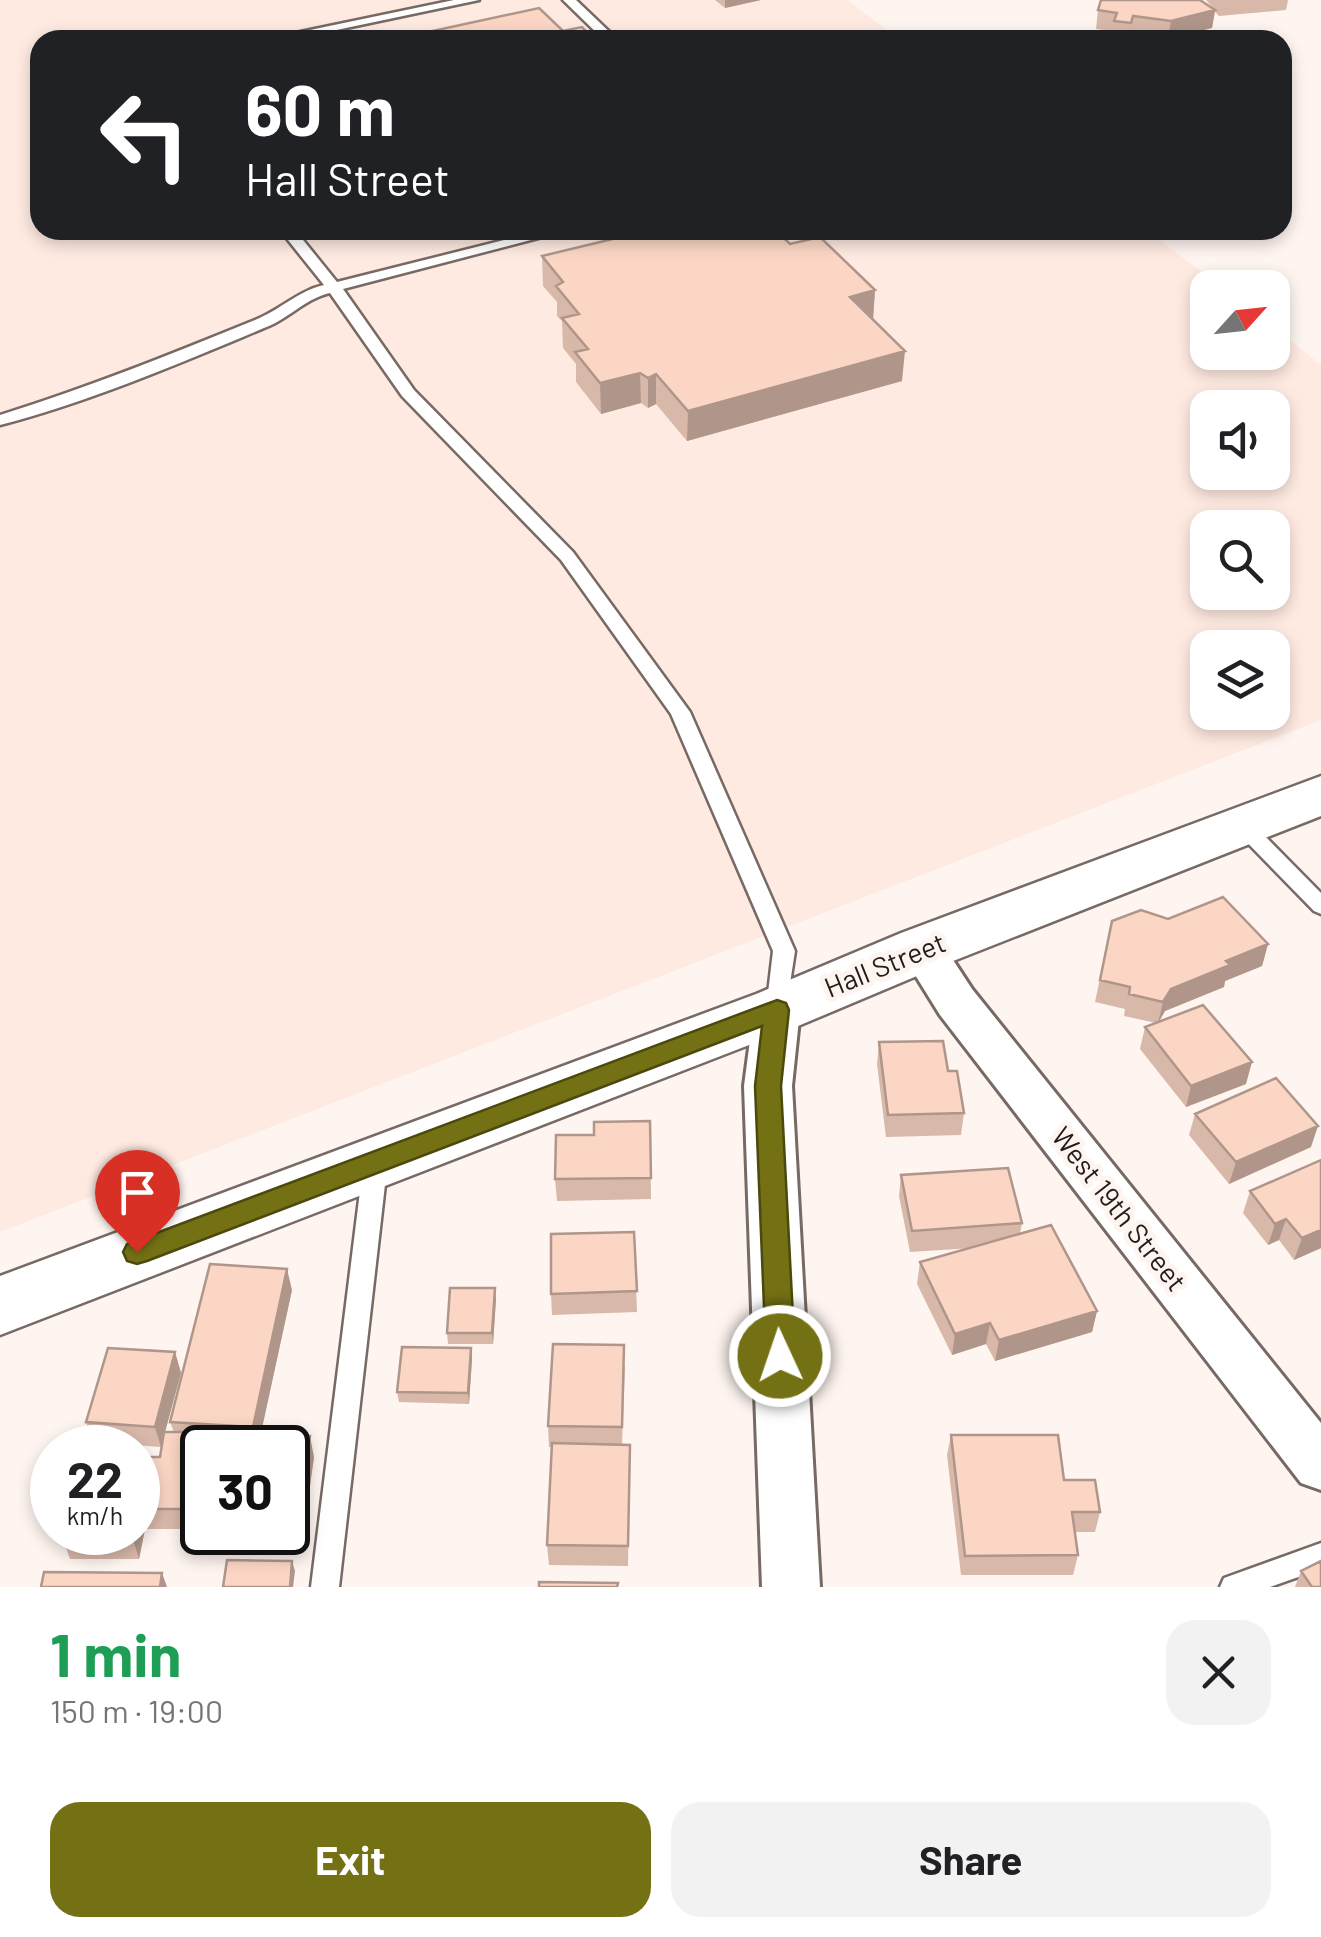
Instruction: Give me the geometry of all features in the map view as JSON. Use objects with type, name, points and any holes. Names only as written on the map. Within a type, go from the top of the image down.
[{"type":"street","name":"Hall Street","points":[[0,1306],[777,1010],[922,949],[1321,795]]},
{"type":"street","name":"West 19th Street","points":[[922,949],[956,1002],[1321,1464]]},
{"type":"street","points":[[777,1010],[768,1086],[791,1587]]},
{"type":"lane","points":[[320,30],[474,0]]},
{"type":"lane","points":[[569,0],[600,30]]},
{"type":"lane","points":[[295,240],[334,286],[408,393],[567,556],[680,712],[784,951],[777,1010]]},
{"type":"lane","points":[[0,420],[117,381],[269,320],[314,292],[521,240]]},
{"type":"lane","points":[[1242,826],[1321,906]]},
{"type":"lane","points":[[325,1587],[376,1160]]},
{"type":"lane","points":[[1234,1587],[1321,1556]]},
{"type":"shaded area","points":[[0,0],[848,0],[887,30],[30,30],[30,240],[1160,240],[1199,270],[1190,270],[1190,370],[1290,370],[1290,340],[1321,365],[1321,720],[0,1232]]},
{"type":"building","points":[[1101,0],[1200,0],[1215,10],[1171,21],[1133,16],[1131,23],[1114,21],[1117,13],[1098,10]]},
{"type":"building","points":[[539,8],[562,30],[437,30]]},
{"type":"building","points":[[608,240],[786,240],[790,244],[823,240],[875,290],[850,297],[905,351],[688,411],[656,374],[648,378],[640,373],[600,383],[575,352],[588,349],[562,318],[579,314],[556,286],[563,282],[542,256]]},
{"type":"building","points":[[1223,897],[1268,944],[1226,961],[1230,965],[1171,989],[1163,1002],[1129,994],[1130,987],[1100,980],[1112,921],[1141,910],[1168,919]]},
{"type":"building","points":[[1203,1005],[1252,1062],[1191,1086],[1145,1027]]},
{"type":"building","points":[[943,1041],[948,1071],[957,1071],[964,1113],[888,1115],[879,1042]]},
{"type":"building","points":[[1276,1078],[1318,1126],[1236,1162],[1195,1114]]},
{"type":"building","points":[[650,1121],[651,1178],[555,1179],[556,1135],[594,1135],[594,1122]]},
{"type":"building","points":[[1321,1160],[1321,1230],[1302,1238],[1286,1219],[1275,1224],[1250,1191]]},
{"type":"building","points":[[1008,1168],[1022,1223],[912,1231],[901,1175]]},
{"type":"building","points":[[1051,1225],[1097,1311],[999,1340],[990,1323],[955,1334],[920,1262]]},
{"type":"building","points":[[634,1232],[637,1291],[551,1294],[551,1234]]},
{"type":"building","points":[[210,1264],[287,1269],[253,1425],[170,1422]]},
{"type":"building","points":[[450,1288],[495,1288],[492,1333],[447,1333]]},
{"type":"building","points":[[553,1344],[624,1345],[622,1427],[548,1426]]},
{"type":"building","points":[[402,1347],[471,1348],[468,1393],[397,1392]]},
{"type":"building","points":[[108,1348],[175,1352],[156,1425],[86,1422]]},
{"type":"building","points":[[164,1432],[180,1432],[180,1509],[160,1509]]},
{"type":"building","points":[[951,1435],[1058,1435],[1064,1480],[1095,1480],[1100,1512],[1072,1512],[1078,1555],[965,1556]]},
{"type":"building","points":[[552,1443],[630,1445],[628,1546],[547,1545]]},
{"type":"building","points":[[227,1560],[292,1561],[290,1587],[223,1587]]},
{"type":"building","points":[[1321,1561],[1321,1587],[1312,1587],[1301,1571]]},
{"type":"building","points":[[44,1572],[162,1573],[160,1587],[41,1587]]},
{"type":"building","points":[[539,1582],[618,1583],[617,1587],[539,1587]]},
{"type":"route","points":[[137,1252],[777,1010],[768,1086],[780,1356]]}]
